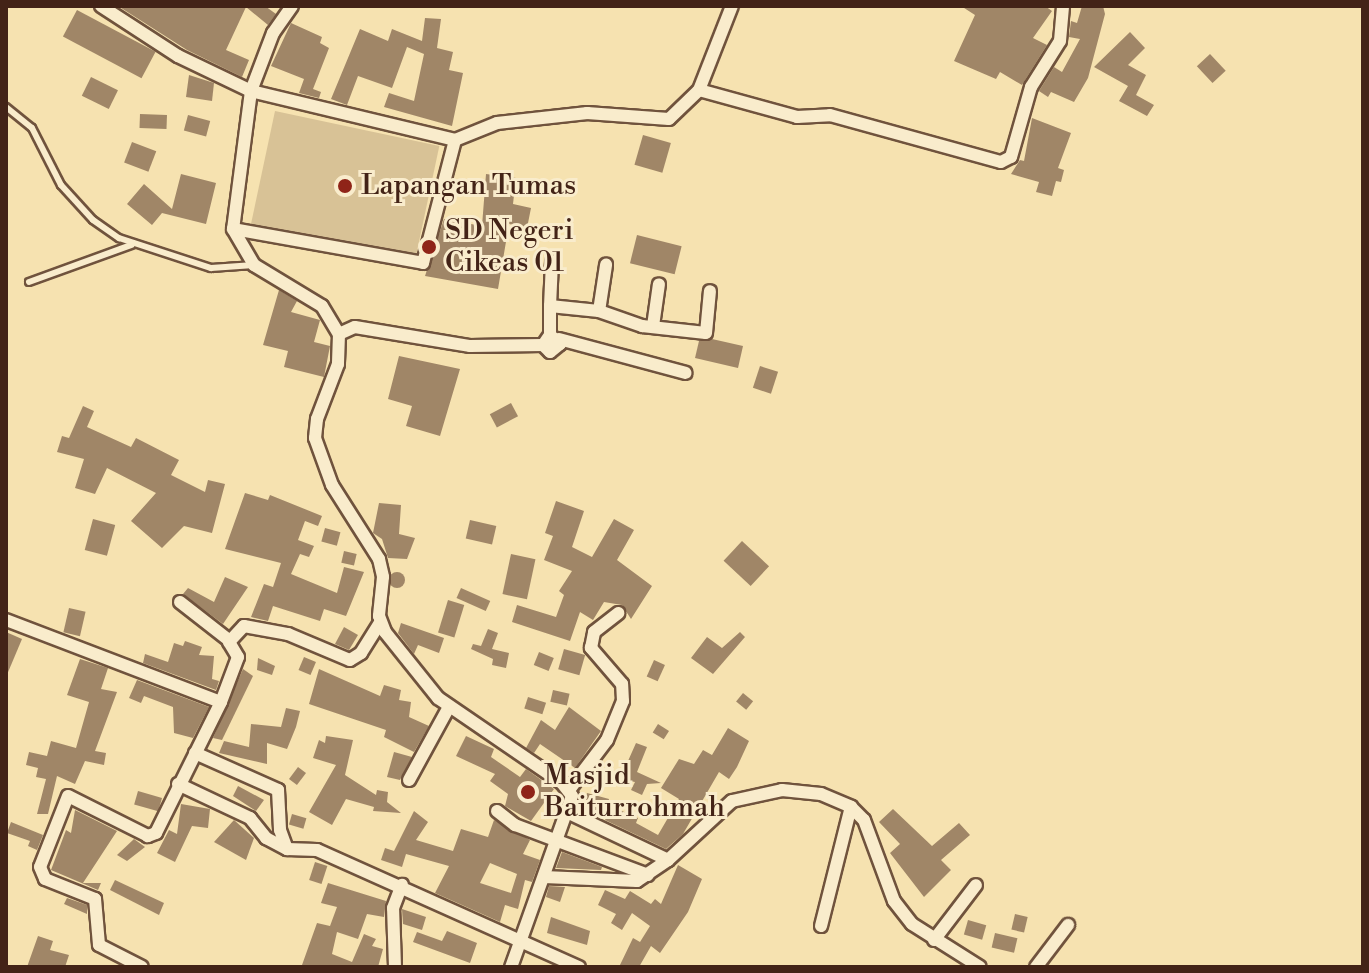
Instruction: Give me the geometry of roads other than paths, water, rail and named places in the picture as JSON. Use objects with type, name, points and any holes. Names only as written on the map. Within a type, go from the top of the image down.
[{"type":"street","points":[[101,6],[178,56],[251,91],[455,140],[497,123],[587,113],[669,119],[699,90],[732,6]]},
{"type":"street","points":[[230,641],[244,626],[256,624],[350,660],[361,653],[380,623],[379,559],[332,485],[315,438],[317,419],[338,364],[339,334],[322,306],[254,265],[233,229],[251,91],[273,33],[292,6]]},
{"type":"street","points":[[699,90],[790,115],[830,115],[1001,162],[1011,157],[1031,87],[1060,41],[1063,6]]},
{"type":"street","points":[[233,229],[423,263],[455,140]]},
{"type":"street","points":[[551,339],[552,262]]},
{"type":"street","points":[[599,311],[606,265]]},
{"type":"street","points":[[653,326],[659,284]]},
{"type":"street","points":[[550,306],[599,311],[653,326],[706,333],[710,291]]},
{"type":"street","points":[[339,334],[355,327],[470,346],[551,339],[686,373]]},
{"type":"street","points":[[139,966],[99,945],[95,899],[45,879],[40,867],[68,796],[148,836],[163,820],[178,784],[221,702],[238,657],[230,641],[180,602]]},
{"type":"street","points":[[511,967],[544,877],[554,837],[567,812],[569,790],[607,740],[623,701],[622,684],[591,648],[594,632],[618,613]]},
{"type":"street","points":[[6,620],[221,702]]},
{"type":"street","points":[[380,623],[413,671],[449,707],[569,790]]},
{"type":"street","points":[[409,780],[449,707]]},
{"type":"street","points":[[195,753],[278,790],[280,830],[287,849]]},
{"type":"street","points":[[178,784],[250,818],[266,838],[287,849],[317,850],[522,938],[579,967]]},
{"type":"street","points":[[544,877],[628,882],[648,875],[668,860],[715,814],[742,796],[802,791],[851,807],[871,832],[901,913],[934,940],[980,967]]},
{"type":"street","points":[[821,926],[851,807]]},
{"type":"street","points":[[497,811],[515,825],[554,837],[648,875]]},
{"type":"street","points":[[567,812],[668,860]]},
{"type":"street","points":[[395,967],[393,908],[402,885]]},
{"type":"street","points":[[934,940],[976,885]]},
{"type":"street","points":[[1036,967],[1068,925]]},
{"type":"lane","points":[[6,107],[32,128],[61,185],[93,220],[131,245],[211,268],[254,265]]},
{"type":"lane","points":[[29,282],[131,245]]},
{"type":"place","name":"Lapangan Tumas","points":[[345,186]]},
{"type":"place","name":"SD Negeri Cikeas 01","points":[[429,247]]},
{"type":"place","name":"Masjid Baiturrohmah","points":[[528,792]]}]
